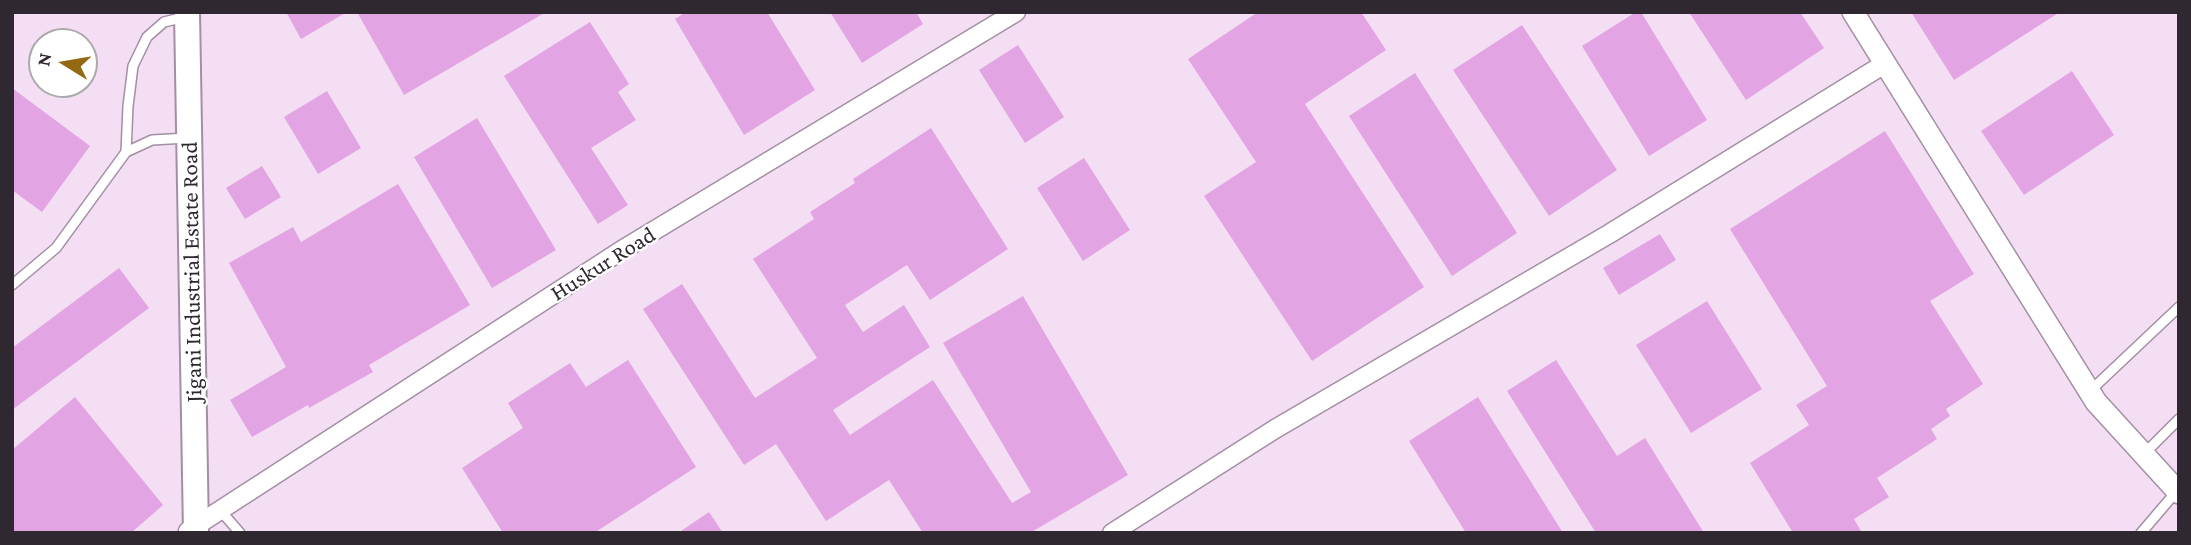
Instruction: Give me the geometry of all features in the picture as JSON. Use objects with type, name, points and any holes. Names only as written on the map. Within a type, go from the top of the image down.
[{"type":"main road","name":"Jigani Industrial Estate Road","points":[[187,14],[192,530]]},
{"type":"street","name":"Huskur Road","points":[[192,530],[622,250],[1016,12]]},
{"type":"street","points":[[1853,12],[2096,402],[2178,492]]},
{"type":"street","points":[[1112,533],[1275,429],[1609,234],[1886,63]]},
{"type":"lane","points":[[126,152],[133,66],[147,37],[164,22],[187,14]]},
{"type":"lane","points":[[12,285],[55,248],[126,152],[152,140],[190,137]]},
{"type":"lane","points":[[2090,391],[2179,307]]},
{"type":"lane","points":[[2144,454],[2179,419]]},
{"type":"lane","points":[[2141,533],[2178,492]]},
{"type":"lane","points":[[220,510],[240,533]]},
{"type":"building","points":[[286,12],[347,12],[301,39]]},
{"type":"building","points":[[357,12],[546,12],[404,95]]},
{"type":"building","points":[[686,12],[767,12],[815,90],[744,135],[675,19]]},
{"type":"building","points":[[830,12],[916,12],[923,24],[862,63]]},
{"type":"building","points":[[1258,12],[1361,12],[1386,50],[1305,104],[1424,287],[1312,361],[1204,196],[1256,162],[1188,59]]},
{"type":"building","points":[[1636,12],[1641,12],[1707,120],[1649,156],[1582,46]]},
{"type":"building","points":[[1689,12],[1800,12],[1824,48],[1746,100]]},
{"type":"building","points":[[1911,12],[2060,12],[1954,80]]},
{"type":"building","points":[[590,22],[629,84],[618,92],[636,120],[591,148],[628,205],[598,224],[504,76]]},
{"type":"building","points":[[1522,25],[1617,170],[1549,216],[1453,70]]},
{"type":"building","points":[[1018,45],[1064,117],[1025,143],[979,70]]},
{"type":"building","points":[[2072,71],[2114,135],[2024,195],[1981,131]]},
{"type":"building","points":[[1415,73],[1517,233],[1452,276],[1349,116]]},
{"type":"building","points":[[12,88],[90,146],[42,212],[12,190]]},
{"type":"building","points":[[327,91],[361,148],[318,174],[284,117]]},
{"type":"building","points":[[477,118],[556,250],[492,288],[414,157]]},
{"type":"building","points":[[931,128],[1008,249],[930,300],[907,265],[845,305],[863,332],[904,305],[930,347],[833,410],[850,435],[933,380],[1012,503],[1031,492],[943,343],[1023,296],[1128,475],[1030,533],[923,533],[889,480],[826,521],[776,444],[744,465],[643,309],[682,284],[755,398],[817,358],[753,259],[814,219],[810,212],[855,183],[853,179]]},
{"type":"building","points":[[1885,131],[1974,274],[1930,301],[1983,384],[1946,409],[1950,416],[1931,429],[1937,439],[1877,478],[1889,497],[1854,519],[1862,533],[1793,533],[1750,463],[1809,425],[1796,405],[1827,386],[1730,229]]},
{"type":"building","points":[[1084,158],[1130,230],[1083,261],[1037,188]]},
{"type":"building","points":[[262,166],[281,197],[245,219],[226,188]]},
{"type":"building","points":[[398,184],[470,305],[369,365],[373,372],[252,437],[230,400],[286,367],[229,263],[293,227],[301,242]]},
{"type":"building","points":[[1660,234],[1676,260],[1619,295],[1603,268]]},
{"type":"building","points":[[119,268],[149,308],[12,410],[12,348]]},
{"type":"building","points":[[1707,301],[1762,389],[1691,433],[1636,345]]},
{"type":"building","points":[[628,360],[696,467],[594,533],[503,533],[462,468],[523,428],[508,403],[570,363],[586,387]]},
{"type":"building","points":[[1556,360],[1617,456],[1645,438],[1704,533],[1596,533],[1507,391]]},
{"type":"building","points":[[75,397],[163,505],[131,533],[12,533],[12,450]]},
{"type":"building","points":[[1478,397],[1563,533],[1466,533],[1409,441]]},
{"type":"building","points":[[709,512],[723,533],[678,533]]}]
